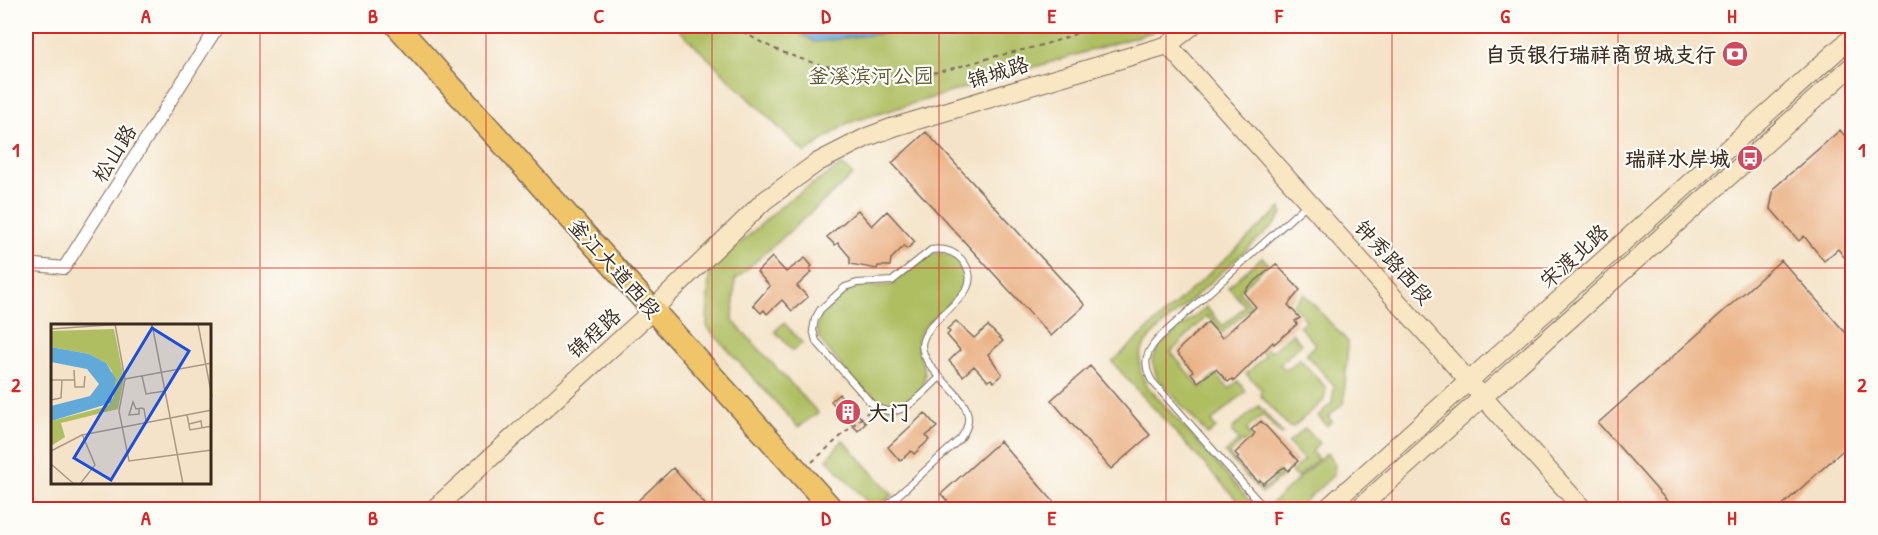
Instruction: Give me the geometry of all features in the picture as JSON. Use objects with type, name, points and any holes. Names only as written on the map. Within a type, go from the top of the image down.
[{"type":"highway","name":"釜江大道西段","points":[[380,26],[647,315],[833,510]]},
{"type":"highway","name":"釜江大道西段","points":[[397,26],[813,510]]},
{"type":"street","name":"松山路","points":[[26,264],[64,268],[218,26]]},
{"type":"street","points":[[1168,45],[1192,26]]},
{"type":"street","name":"宋渡北路","points":[[1325,510],[1852,37]]},
{"type":"street","name":"锦城路","points":[[843,149],[894,127],[1168,45]]},
{"type":"street","name":"钟秀路西段","points":[[1168,45],[1584,510]]},
{"type":"street","name":"宋渡北路","points":[[1357,510],[1852,66]]},
{"type":"street","name":"锦程路","points":[[434,510],[647,315],[764,201],[818,162],[843,149]]},
{"type":"lane","points":[[1266,510],[1152,381],[1145,363],[1148,350],[1161,336],[1309,202]]},
{"type":"lane","points":[[882,510],[965,434],[969,421],[967,409],[923,356],[922,340],[928,328],[963,296],[969,278],[967,269],[959,257],[950,251],[938,249],[922,255],[892,280],[882,283],[857,283],[845,287],[820,310],[815,319],[814,336],[819,346],[875,406],[887,411],[902,410],[940,377]]},
{"type":"path","points":[[736,26],[750,36],[820,66],[900,76],[927,73],[1066,39],[1092,26]]},
{"type":"path","points":[[800,473],[875,406]]},
{"type":"green space","name":"釜溪滨河公园","points":[[675,26],[788,26],[815,42],[935,26],[1163,26],[1152,32],[848,123],[805,153]]},
{"type":"green space","points":[[842,165],[853,175],[735,280],[733,321],[818,413],[798,427],[707,327],[709,271],[787,201]]},
{"type":"green space","points":[[1281,208],[1282,214],[1275,224],[1151,336],[1143,348],[1140,362],[1142,375],[1149,388],[1257,509],[1245,509],[1112,362]]},
{"type":"green space","points":[[936,253],[950,255],[958,261],[965,275],[964,285],[951,303],[924,328],[919,337],[918,349],[925,375],[920,389],[902,405],[885,407],[878,404],[862,389],[824,345],[818,335],[818,320],[846,292],[856,287],[892,285],[924,258]]},
{"type":"green space","points":[[1262,257],[1268,264],[1239,291],[1252,307],[1222,333],[1207,316],[1171,352],[1200,388],[1216,374],[1229,389],[1238,381],[1246,391],[1211,422],[1216,428],[1208,435],[1157,378],[1152,361],[1160,345],[1206,307],[1223,326],[1245,306],[1228,287]]},
{"type":"green space","points":[[1304,294],[1348,342],[1344,402],[1328,417],[1332,421],[1327,426],[1318,416],[1332,403],[1334,385],[1306,354],[1316,345],[1299,326],[1306,320],[1292,305]]},
{"type":"green space","points":[[784,323],[802,343],[793,351],[775,331]]},
{"type":"green space","points":[[1292,333],[1301,344],[1280,364],[1286,370],[1300,359],[1326,388],[1324,400],[1293,427],[1289,427],[1260,395],[1262,390],[1246,374],[1265,356],[1249,338],[1254,334],[1270,352]]},
{"type":"green space","points":[[1259,406],[1283,434],[1281,435],[1263,415],[1247,429],[1251,440],[1246,444],[1243,441],[1229,455],[1257,487],[1259,485],[1263,489],[1276,478],[1273,474],[1278,470],[1283,476],[1262,493],[1225,453],[1239,440],[1232,432],[1233,428]]},
{"type":"green space","points":[[1305,428],[1319,443],[1312,452],[1318,459],[1297,478],[1291,472],[1304,460],[1288,443]]},
{"type":"green space","points":[[843,440],[893,495],[873,508],[827,459]]},
{"type":"green space","points":[[1327,453],[1335,464],[1334,475],[1296,509],[1272,509],[1271,504]]},
{"type":"water","points":[[788,26],[935,26],[815,42]]},
{"type":"building","points":[[1840,130],[1852,145],[1852,250],[1844,257],[1838,249],[1824,261],[1804,236],[1799,241],[1770,208],[1774,188]]},
{"type":"building","points":[[926,132],[1085,305],[1051,336],[892,163]]},
{"type":"building","points":[[858,210],[872,226],[887,211],[915,242],[907,249],[904,246],[891,259],[890,266],[878,266],[877,269],[850,264],[850,257],[838,243],[835,245],[827,237]]},
{"type":"building","points":[[772,257],[786,272],[805,258],[812,266],[809,269],[812,272],[797,286],[808,297],[792,311],[782,300],[767,314],[764,310],[761,313],[753,305],[770,286],[757,272]]},
{"type":"building","points":[[1781,260],[1852,340],[1852,442],[1777,510],[1675,510],[1598,423]]},
{"type":"building","points":[[1276,264],[1300,290],[1288,305],[1300,318],[1295,321],[1297,324],[1274,344],[1273,342],[1234,381],[1232,379],[1228,382],[1216,369],[1198,382],[1191,373],[1193,371],[1177,353],[1208,322],[1222,338],[1256,307],[1244,293]]},
{"type":"building","points":[[956,321],[974,338],[988,326],[1003,341],[988,354],[1002,374],[994,382],[991,379],[988,381],[974,366],[963,376],[949,361],[960,350],[947,335],[950,332],[947,329]]},
{"type":"building","points":[[1090,366],[1150,435],[1111,469],[1051,400]]},
{"type":"building","name":"大门","points":[[839,394],[866,423],[858,431],[831,401]]},
{"type":"building","points":[[925,413],[937,427],[926,436],[929,440],[914,454],[911,451],[900,461],[888,447]]},
{"type":"building","points":[[1261,421],[1298,461],[1288,471],[1285,467],[1281,469],[1263,484],[1260,480],[1258,482],[1237,459],[1239,457],[1235,453],[1252,437],[1255,433],[1251,430]]},
{"type":"building","points":[[1000,441],[1061,510],[955,510],[941,494]]},
{"type":"building","points":[[673,468],[710,510],[628,510]]},
{"type":"place","name":"自贡银行瑞祥商贸城支行","points":[[1735,54]]},
{"type":"place","name":"瑞祥水岸城","points":[[1750,158]]},
{"type":"place","name":"大门","points":[[848,412]]}]
